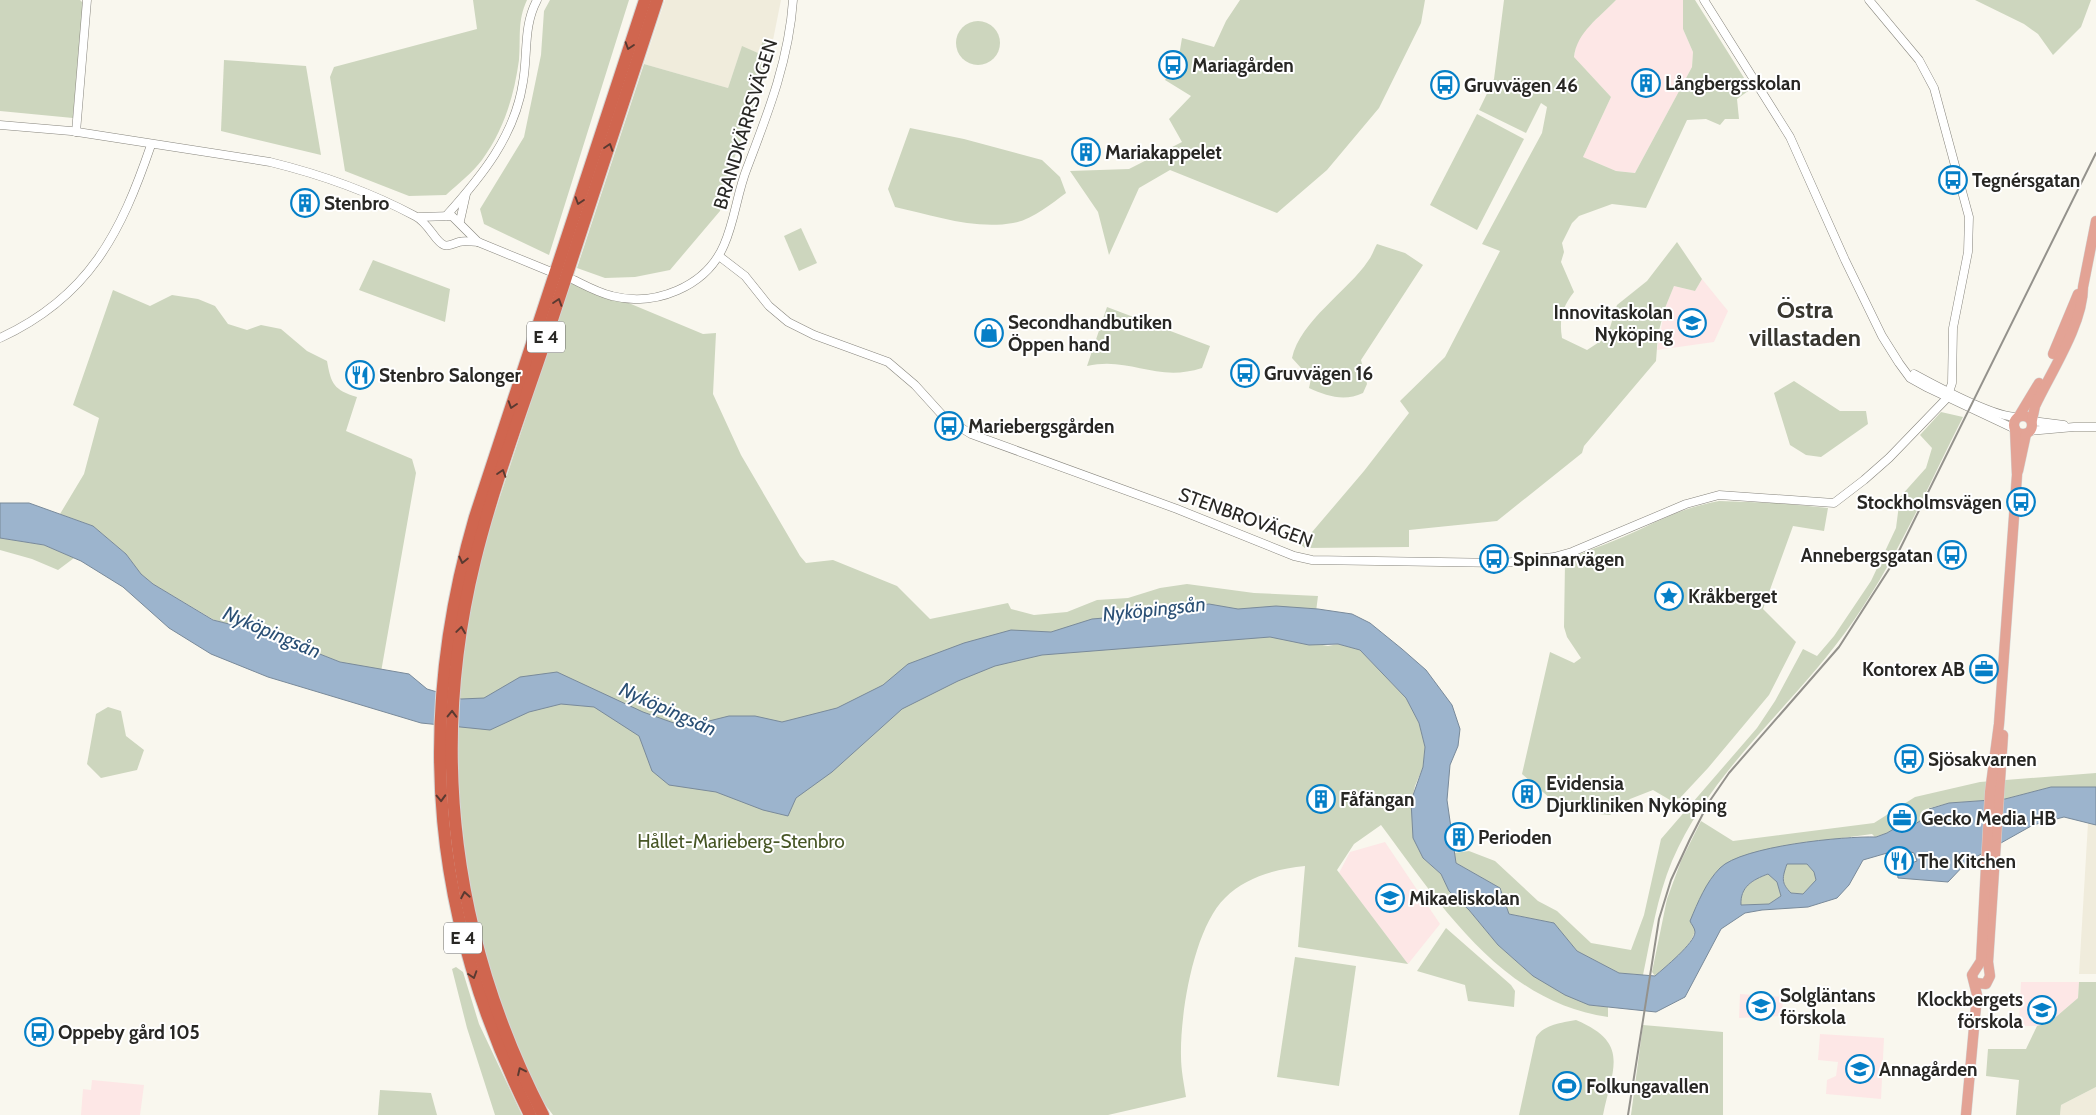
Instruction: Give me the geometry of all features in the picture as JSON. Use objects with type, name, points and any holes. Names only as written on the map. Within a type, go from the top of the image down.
[{"type":"highway","name":"E 4","points":[[530,1115],[506,1066],[469,963],[450,878],[440,804],[446,750],[450,622],[463,558],[475,517],[644,0]]},
{"type":"highway","name":"E 4","points":[[449,678],[486,521],[657,0]]},
{"type":"highway","name":"E 4","points":[[446,750],[456,834],[470,922],[504,1031],[543,1115]]},
{"type":"main road","points":[[2017,475],[2022,464],[2035,406],[2077,317],[2083,297],[2083,287],[2096,221]]},
{"type":"main road","points":[[1966,1115],[1977,995],[1980,984],[1990,979],[1983,969],[1995,792],[2004,724],[2004,659],[2017,475],[2014,423],[2039,383],[2083,287]]},
{"type":"main road","points":[[2019,416],[2025,415],[2030,427]]},
{"type":"main road","points":[[2015,429],[2020,433],[2030,427]]},
{"type":"main road","points":[[1972,1115],[1980,984],[1972,974],[1983,969]]},
{"type":"street","points":[[76,132],[87,0]]},
{"type":"street","points":[[433,233],[434,225],[468,190],[496,155],[513,120],[523,82],[528,21],[537,0]]},
{"type":"street","name":"BRANDKÄRRSVÄGEN","points":[[719,256],[729,233],[744,175],[783,68],[788,45],[793,0]]},
{"type":"street","points":[[1704,0],[1790,137],[1882,336],[1905,371],[2015,429]]},
{"type":"street","points":[[1870,0],[1919,60],[1934,88],[1969,217],[1968,252],[1953,328],[1949,395]]},
{"type":"street","points":[[0,125],[76,132],[270,162],[295,168],[335,182],[417,217],[433,233],[435,238],[443,244],[478,242],[549,271]]},
{"type":"street","points":[[0,338],[29,324],[57,304],[89,272],[114,234],[142,173],[152,145]]},
{"type":"street","points":[[458,242],[461,209],[468,190]]},
{"type":"street","points":[[417,217],[452,216],[478,242]]},
{"type":"street","points":[[574,280],[611,296],[631,299],[659,297],[676,292],[691,283],[719,256]]},
{"type":"street","name":"STENBROVÄGEN","points":[[719,256],[745,276],[769,306],[788,322],[814,336],[874,355],[888,362],[915,384],[944,417],[971,434],[1177,509],[1294,556],[1312,560],[1513,562],[1554,557],[1572,552],[1686,504],[1719,495],[1834,503],[1889,458],[1949,395]]},
{"type":"street","points":[[1949,395],[2010,417],[2019,416]]},
{"type":"street","points":[[2030,427],[2096,427]]},
{"type":"shaded area","points":[[665,0],[781,0],[772,45],[763,42],[758,53],[742,47],[728,88],[644,64]]},
{"type":"shaded area","points":[[1616,0],[1683,0],[1683,29],[1693,52],[1692,67],[1635,173],[1616,171],[1583,157],[1611,97],[1574,57],[1576,47],[1580,35]]},
{"type":"shaded area","name":"Innovitaskolan Nyköping","points":[[1702,279],[1728,311],[1714,342],[1657,350],[1665,308],[1674,286],[1695,291]]},
{"type":"shaded area","points":[[2088,823],[2096,825],[2096,974],[2079,974]]},
{"type":"shaded area","name":"Mikaeliskolan","points":[[1385,842],[1440,924],[1408,964],[1339,873],[1350,852]]},
{"type":"shaded area","name":"Klockbergets förskola","points":[[2021,982],[2079,982],[2078,998],[2050,1022],[2037,1026],[2019,1026]]},
{"type":"shaded area","name":"Solgläntans förskola","points":[[1740,994],[1783,997],[1782,1016],[1739,1018]]},
{"type":"shaded area","name":"Annagården","points":[[1820,1034],[1884,1038],[1881,1099],[1826,1094],[1827,1080],[1836,1076],[1838,1062],[1818,1060]]},
{"type":"shaded area","points":[[92,1080],[144,1085],[140,1115],[81,1115],[83,1089],[91,1090]]},
{"type":"shaded area","points":[[2096,1087],[2096,1115],[2060,1115],[2061,1105]]},
{"type":"green space","points":[[0,0],[80,0],[83,3],[73,118],[0,111]]},
{"type":"green space","points":[[473,0],[527,0],[522,15],[519,60],[511,100],[502,125],[482,160],[446,195],[409,196],[345,171],[330,77],[334,67],[477,29]]},
{"type":"green space","points":[[550,0],[629,0],[549,255],[484,224],[480,209],[524,137],[541,55],[544,11]]},
{"type":"green space","points":[[1240,0],[1425,0],[1421,23],[1379,108],[1327,170],[1277,213],[1170,170],[1139,188],[1109,255],[1098,212],[1070,171],[1129,169],[1182,142],[1169,119],[1191,96],[1165,80],[1180,50],[1182,38],[1214,47],[1226,21]]},
{"type":"green space","points":[[1504,0],[1616,0],[1584,33],[1579,40],[1574,57],[1611,97],[1583,157],[1616,171],[1635,173],[1692,67],[1693,52],[1683,29],[1683,0],[1695,0],[1751,89],[1737,99],[1739,119],[1725,119],[1720,125],[1706,119],[1687,120],[1646,208],[1612,204],[1579,216],[1572,223],[1562,243],[1564,252],[1561,262],[1574,292],[1562,314],[1562,338],[1587,350],[1607,337],[1617,305],[1647,281],[1677,242],[1702,279],[1695,291],[1674,286],[1665,308],[1658,334],[1656,361],[1584,446],[1582,453],[1497,521],[1409,530],[1409,547],[1305,548],[1301,545],[1364,471],[1409,413],[1400,401],[1445,357],[1500,251],[1482,244],[1542,133],[1547,107],[1541,103],[1526,133],[1479,110],[1494,79]]},
{"type":"green space","points":[[1975,0],[2091,0],[2081,27],[2053,55],[2038,34],[2024,24]]},
{"type":"green space","points":[[974,21],[982,21],[994,27],[1000,43],[994,59],[982,65],[974,65],[962,59],[956,47],[956,39],[962,27]]},
{"type":"green space","points":[[763,41],[772,45],[762,87],[732,164],[720,211],[670,270],[635,277],[605,278],[577,268],[644,64],[728,88],[742,46],[758,53]]},
{"type":"green space","points":[[224,60],[306,66],[321,155],[221,131]]},
{"type":"green space","points":[[1477,114],[1524,139],[1477,230],[1430,205]]},
{"type":"green space","points":[[910,128],[964,139],[1042,160],[1060,177],[1066,193],[1027,219],[998,225],[953,221],[895,207],[888,189]]},
{"type":"green space","points":[[801,228],[817,263],[799,271],[784,236]]},
{"type":"green space","points":[[1377,244],[1405,253],[1423,265],[1361,360],[1367,384],[1363,393],[1356,396],[1336,397],[1309,388],[1311,379],[1292,358],[1297,344],[1304,331],[1314,319],[1359,272]]},
{"type":"green space","points":[[373,260],[450,289],[445,322],[359,290]]},
{"type":"green space","name":"Hållet-Marieberg-Stenbro","points":[[571,279],[703,334],[716,333],[713,394],[741,455],[800,556],[806,563],[833,560],[897,586],[930,619],[1008,603],[1011,609],[1034,615],[1067,612],[1097,600],[1128,598],[1160,588],[1187,584],[1254,593],[1318,596],[1312,643],[1328,646],[1338,644],[1360,650],[1406,698],[1419,723],[1425,747],[1423,767],[1415,786],[1411,804],[1423,858],[1441,874],[1449,891],[1469,910],[1498,945],[1533,976],[1589,1005],[1608,1007],[1608,1017],[1570,1008],[1536,992],[1505,971],[1451,917],[1381,825],[1354,844],[1337,870],[1408,964],[1298,947],[1305,866],[1283,869],[1252,879],[1233,891],[1214,912],[1197,950],[1186,995],[1181,1038],[1181,1056],[1186,1097],[1108,1115],[553,1115],[540,1098],[495,992],[479,936],[467,874],[455,752],[466,620],[488,528],[496,509]]},
{"type":"green space","points":[[113,290],[150,306],[172,295],[198,299],[215,306],[228,324],[247,330],[261,325],[281,329],[307,351],[327,361],[332,381],[338,389],[357,397],[346,431],[412,459],[416,473],[381,672],[340,662],[268,634],[214,620],[153,584],[141,574],[126,554],[93,526],[60,514],[84,474],[99,418],[73,405]]},
{"type":"green space","points":[[1107,307],[1210,346],[1202,368],[1171,373],[1117,364],[1087,366]]},
{"type":"green space","points":[[1794,381],[1840,411],[1866,411],[1868,424],[1821,457],[1806,455],[1790,445],[1774,393]]},
{"type":"green space","points":[[1941,412],[1963,417],[1898,548],[1868,599],[1830,653],[1732,766],[1709,796],[1689,827],[1672,861],[1662,889],[1643,975],[1619,973],[1577,951],[1553,923],[1509,914],[1500,888],[1456,863],[1454,853],[1469,851],[1495,861],[1538,901],[1557,911],[1591,943],[1631,950],[1644,915],[1661,839],[1757,728],[1775,701],[1803,649],[1817,656],[1834,636],[1871,581],[1896,528],[1900,497],[1926,468],[1932,448],[1920,435]]},
{"type":"green space","points":[[1719,501],[1777,503],[1828,508],[1824,531],[1793,526],[1763,609],[1796,642],[1769,695],[1708,768],[1680,798],[1670,800],[1653,790],[1630,799],[1610,815],[1565,811],[1522,774],[1550,652],[1574,663],[1581,658],[1567,637],[1564,627],[1565,563],[1581,554],[1674,514]]},
{"type":"green space","points":[[0,538],[44,545],[74,558],[58,570],[32,559],[0,550]]},
{"type":"green space","points":[[108,707],[121,711],[126,736],[144,750],[137,770],[101,778],[87,764],[96,714]]},
{"type":"green space","points":[[2096,773],[2096,787],[2051,787],[2005,799],[1949,803],[1926,809],[1923,819],[1911,826],[1907,821],[1887,833],[1875,837],[1872,834],[1776,847],[1695,931],[1689,944],[1655,976],[1652,972],[1667,899],[1681,861],[1701,821],[1733,841],[1874,823],[1915,797],[1980,782]]},
{"type":"green space","points":[[1787,864],[1807,864],[1814,872],[1817,880],[1803,894],[1791,893],[1785,886],[1783,876]]},
{"type":"green space","points":[[1768,874],[1777,882],[1781,896],[1769,904],[1740,905],[1743,893],[1748,885]]},
{"type":"green space","points":[[1446,928],[1511,985],[1515,991],[1514,1007],[1468,1001],[1465,985],[1417,971]]},
{"type":"green space","points":[[1295,957],[1356,966],[1339,1086],[1277,1077]]},
{"type":"green space","points":[[456,967],[463,972],[479,1024],[522,1115],[495,1115],[467,1028],[452,969]]},
{"type":"green space","points":[[2079,982],[2096,982],[2096,1087],[2061,1105],[2060,1115],[2016,1115],[2019,1080],[1986,1076],[1988,1049],[2026,1049],[2037,1026],[2050,1022],[2078,998]]},
{"type":"green space","name":"Folkungavallen","points":[[1576,1020],[1593,1029],[1604,1038],[1611,1048],[1614,1058],[1611,1083],[1603,1115],[1519,1115],[1536,1037],[1544,1029],[1559,1023]]},
{"type":"green space","points":[[1643,1025],[1723,1032],[1723,1115],[1631,1115]]},
{"type":"green space","points":[[380,1090],[431,1093],[437,1115],[378,1115]]},
{"type":"water","points":[[0,503],[29,503],[93,526],[126,554],[141,574],[153,584],[213,620],[269,634],[340,662],[409,674],[427,689],[461,699],[484,698],[520,677],[557,672],[643,712],[685,727],[729,716],[755,716],[782,722],[837,708],[883,685],[908,664],[964,643],[1011,630],[1051,632],[1092,619],[1128,616],[1148,618],[1176,608],[1209,604],[1238,609],[1276,606],[1352,614],[1370,623],[1426,670],[1452,705],[1460,729],[1458,746],[1450,765],[1447,800],[1456,863],[1500,888],[1509,914],[1554,923],[1577,951],[1619,973],[1655,976],[1672,961],[1694,937],[1695,931],[1690,921],[1711,880],[1720,868],[1732,860],[1749,854],[1794,844],[1841,838],[1876,837],[1907,821],[1912,826],[1923,819],[1929,809],[1949,803],[2005,799],[2051,787],[2096,787],[2096,825],[2064,817],[2033,825],[1967,862],[1948,882],[1898,878],[1897,868],[1917,861],[1914,853],[1901,849],[1863,860],[1849,885],[1837,898],[1808,907],[1745,913],[1721,929],[1685,997],[1656,1012],[1589,1005],[1565,995],[1533,976],[1498,945],[1469,910],[1449,891],[1441,874],[1423,858],[1413,838],[1411,801],[1423,767],[1425,747],[1419,723],[1406,698],[1360,650],[1338,644],[1309,645],[1270,637],[1042,655],[995,666],[958,681],[902,709],[832,772],[796,798],[788,816],[763,810],[716,792],[669,785],[652,771],[639,736],[594,707],[561,704],[529,712],[490,730],[421,723],[268,677],[211,654],[169,628],[123,587],[81,561],[44,545],[0,538]],"holes":[[[1787,864],[1807,864],[1814,872],[1816,880],[1803,894],[1791,893],[1785,886],[1783,877]],[[1768,874],[1777,882],[1781,896],[1769,904],[1741,905],[1743,893],[1748,885]]]},
{"type":"railway","points":[[1628,1115],[1659,919],[1671,880],[1690,839],[1709,802],[1729,773],[1839,647],[1893,563],[2096,153]]},
{"type":"place","name":"Mariagården","points":[[1173,65]]},
{"type":"place","name":"Långbergsskolan","points":[[1646,83]]},
{"type":"place","name":"Gruvvägen 46","points":[[1445,85]]},
{"type":"place","name":"Mariakappelet","points":[[1086,152]]},
{"type":"place","name":"Tegnérsgatan","points":[[1953,180]]},
{"type":"place","name":"Stenbro","points":[[305,203]]},
{"type":"place","name":"Innovitaskolan Nyköping","points":[[1692,323]]},
{"type":"place","name":"Secondhandbutiken Öppen hand","points":[[989,333]]},
{"type":"place","name":"Gruvvägen 16","points":[[1245,373]]},
{"type":"place","name":"Stenbro Salonger","points":[[360,375]]},
{"type":"place","name":"Mariebergsgården","points":[[949,426]]},
{"type":"place","name":"Stockholmsvägen","points":[[2021,502]]},
{"type":"place","name":"Annebergsgatan","points":[[1952,555]]},
{"type":"place","name":"Spinnarvägen","points":[[1494,559]]},
{"type":"place","name":"Kråkberget","points":[[1669,596]]},
{"type":"place","name":"Kontorex AB","points":[[1984,669]]},
{"type":"place","name":"Sjösakvarnen","points":[[1909,759]]},
{"type":"place","name":"Evidensia Djurkliniken Nyköping","points":[[1527,794]]},
{"type":"place","name":"Fåfängan","points":[[1321,799]]},
{"type":"place","name":"Gecko Media HB","points":[[1902,818]]},
{"type":"place","name":"Perioden","points":[[1459,837]]},
{"type":"place","name":"The Kitchen","points":[[1899,861]]},
{"type":"place","name":"Mikaeliskolan","points":[[1390,898]]},
{"type":"place","name":"Solgläntans förskola","points":[[1761,1006]]},
{"type":"place","name":"Klockbergets förskola","points":[[2042,1010]]},
{"type":"place","name":"Oppeby gård 105","points":[[39,1032]]},
{"type":"place","name":"Annagården","points":[[1860,1069]]},
{"type":"place","name":"Folkungavallen","points":[[1567,1086]]},
{"type":"district","name":"Östra villastaden","points":[[1805,324]]},
{"type":"water label","name":"Nyköpingsån","points":[[1154,609]]},
{"type":"water label","name":"Nyköpingsån","points":[[272,632]]},
{"type":"water label","name":"Nyköpingsån","points":[[668,709]]}]
